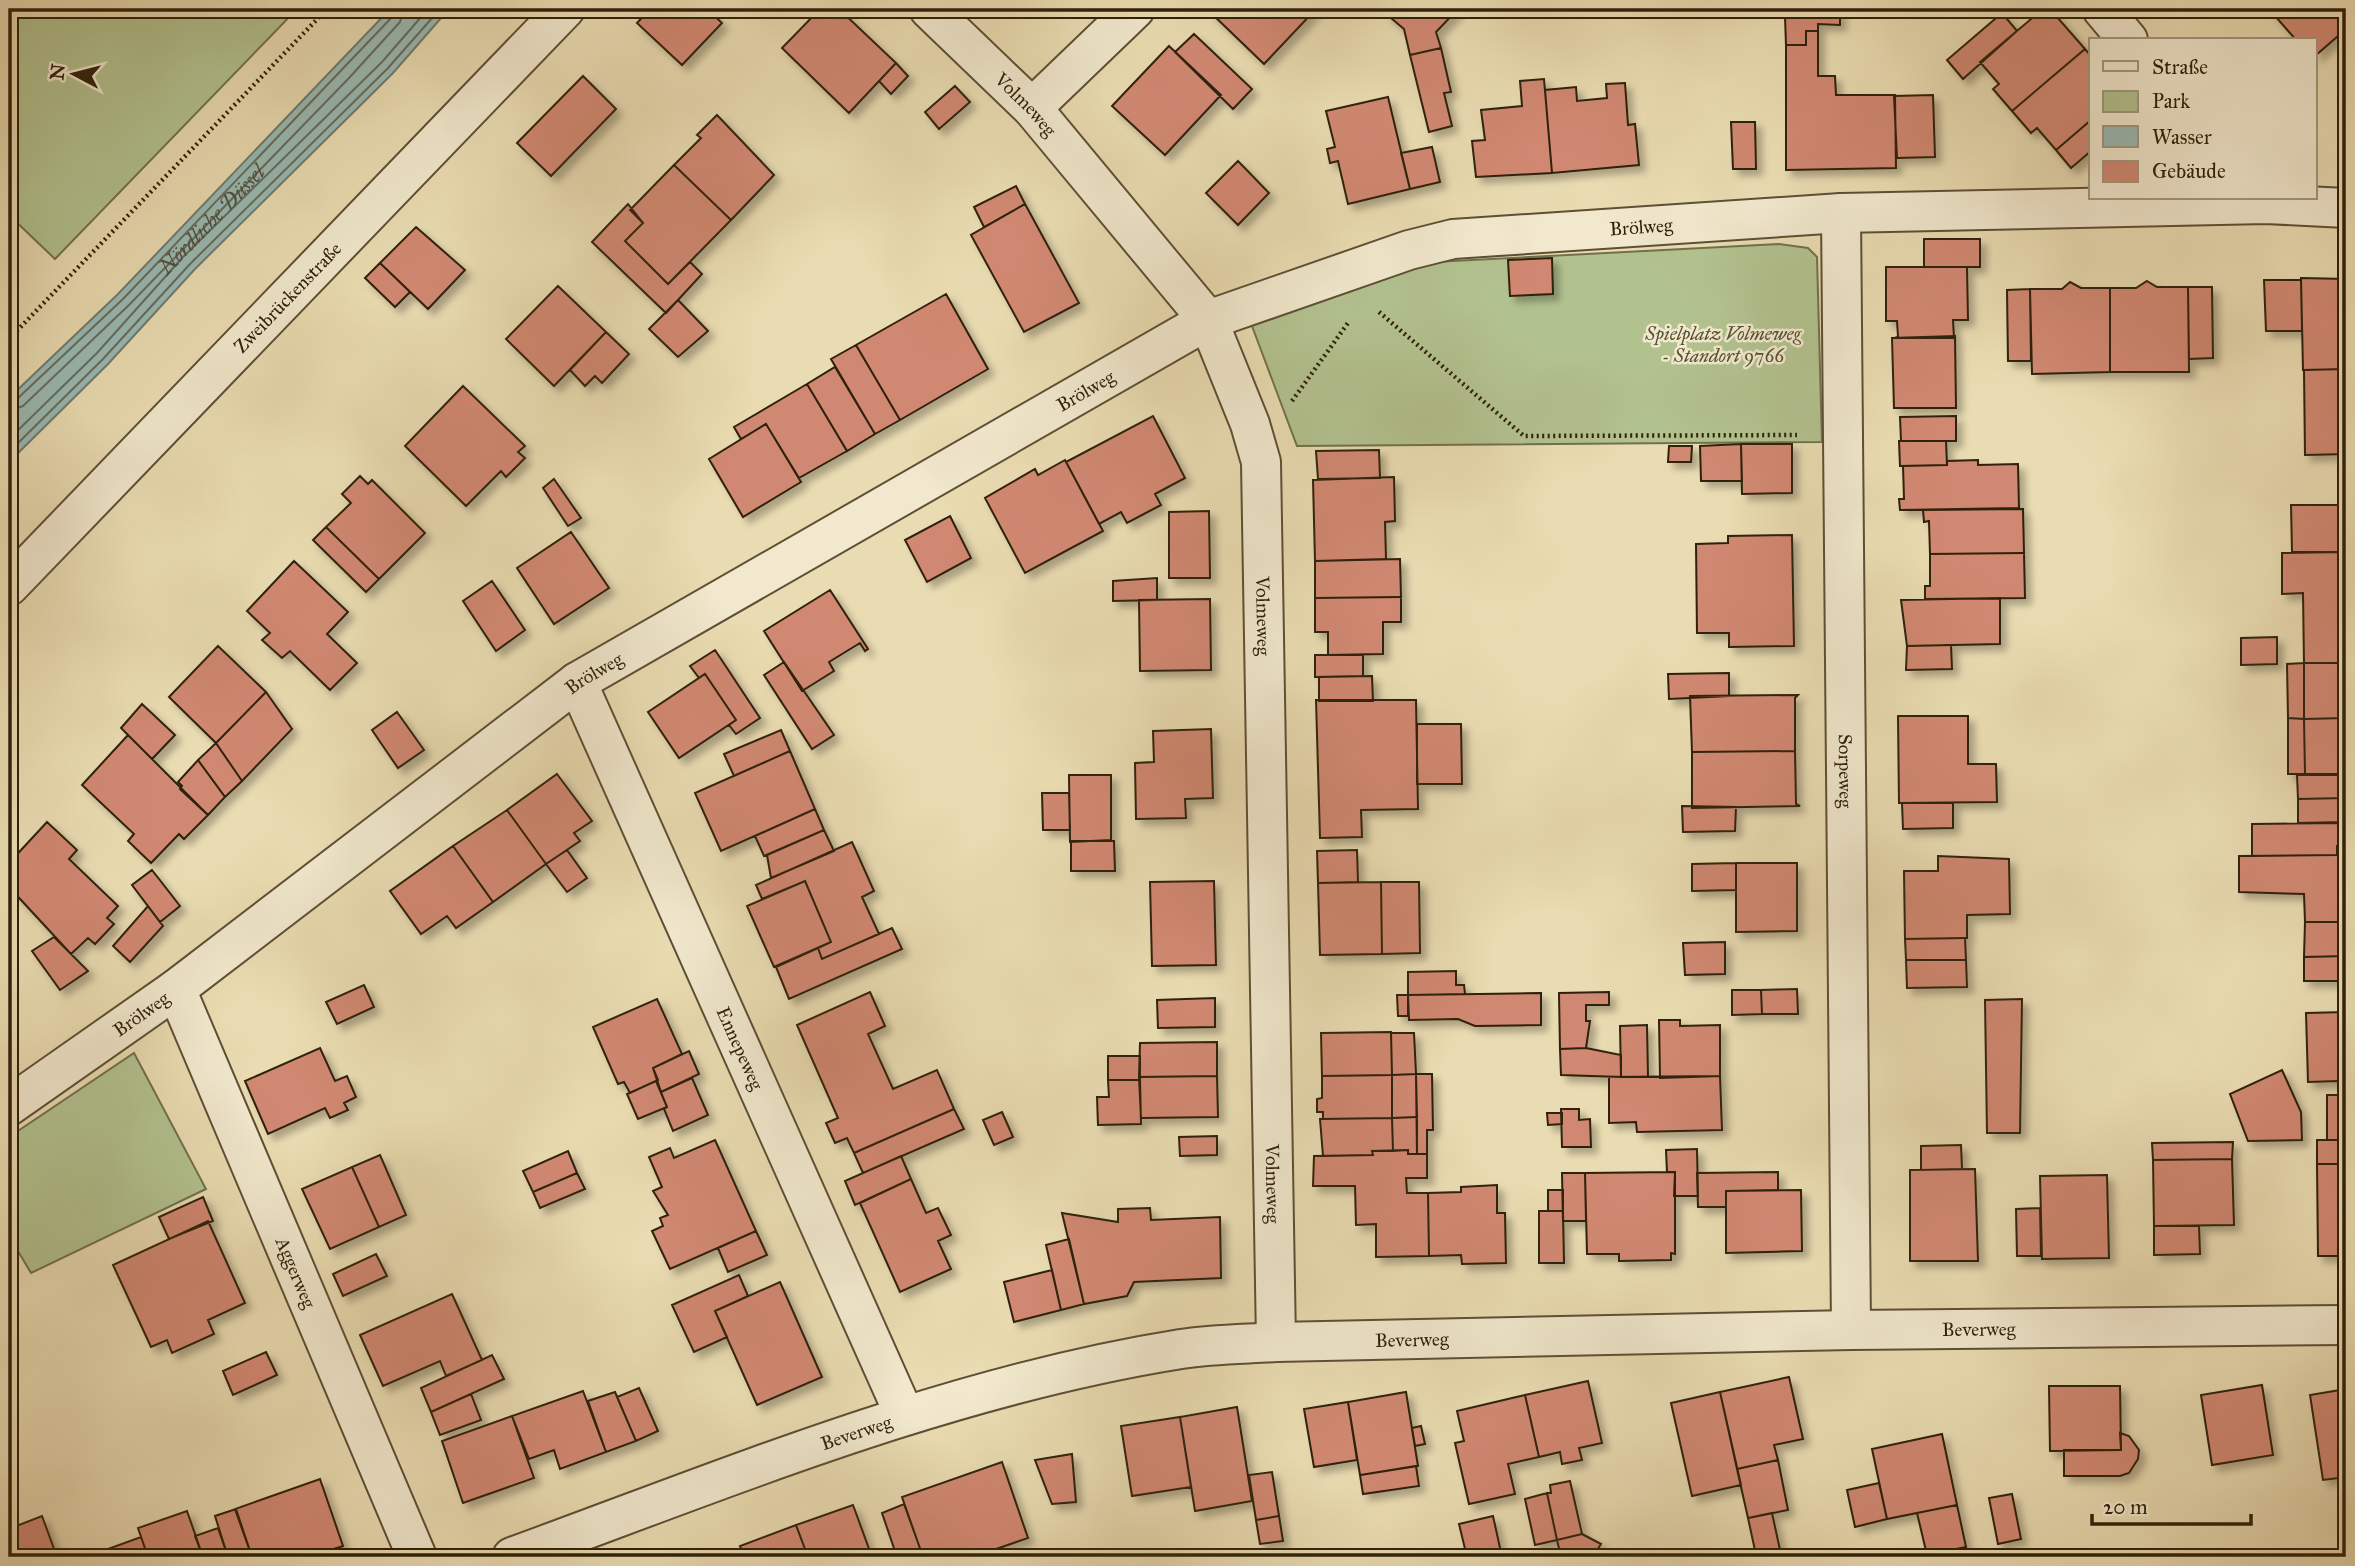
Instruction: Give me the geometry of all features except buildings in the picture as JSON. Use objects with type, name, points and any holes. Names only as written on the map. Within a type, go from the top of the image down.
[{"type":"street","name":"Zweibrückenstraße","points":[[9,586],[565,9]]},
{"type":"street","name":"Volmeweg","points":[[929,9],[1032,107],[1208,320],[1250,424],[1261,462],[1264,504],[1276,1342]]},
{"type":"street","points":[[1032,107],[1135,9]]},
{"type":"street","points":[[2102,9],[2126,38]]},
{"type":"street","name":"Brölweg","points":[[9,1106],[176,989],[577,682],[1208,320],[1409,250],[1453,239],[1841,213],[2263,201],[2346,208]]},
{"type":"street","name":"Sorpeweg","points":[[1841,213],[1851,1330]]},
{"type":"street","name":"Ennepeweg","points":[[577,682],[904,1414]]},
{"type":"street","name":"Aggerweg","points":[[176,989],[417,1557]]},
{"type":"street","name":"Beverweg","points":[[512,1557],[904,1414],[1104,1364],[1183,1349],[1276,1342],[1851,1330],[2346,1325]]},
{"type":"path","points":[[9,339],[327,9]]},
{"type":"path","points":[[1376,309],[1524,436],[1806,435]]},
{"type":"path","points":[[1250,424],[1284,412],[1349,322]]},
{"type":"green space","points":[[9,9],[297,9],[55,259],[9,215]]},
{"type":"green space","name":"Spielplatz Volmeweg - Standort 9766","points":[[1779,244],[1808,248],[1817,257],[1822,442],[1297,446],[1252,326],[1272,314],[1414,263]]},
{"type":"green space","points":[[134,1053],[206,1189],[31,1273],[9,1236],[9,1137]]},
{"type":"water","name":"Nördliche Düssel","points":[[390,9],[449,9],[393,73],[195,269],[108,364],[9,462],[9,398],[118,294]]}]
